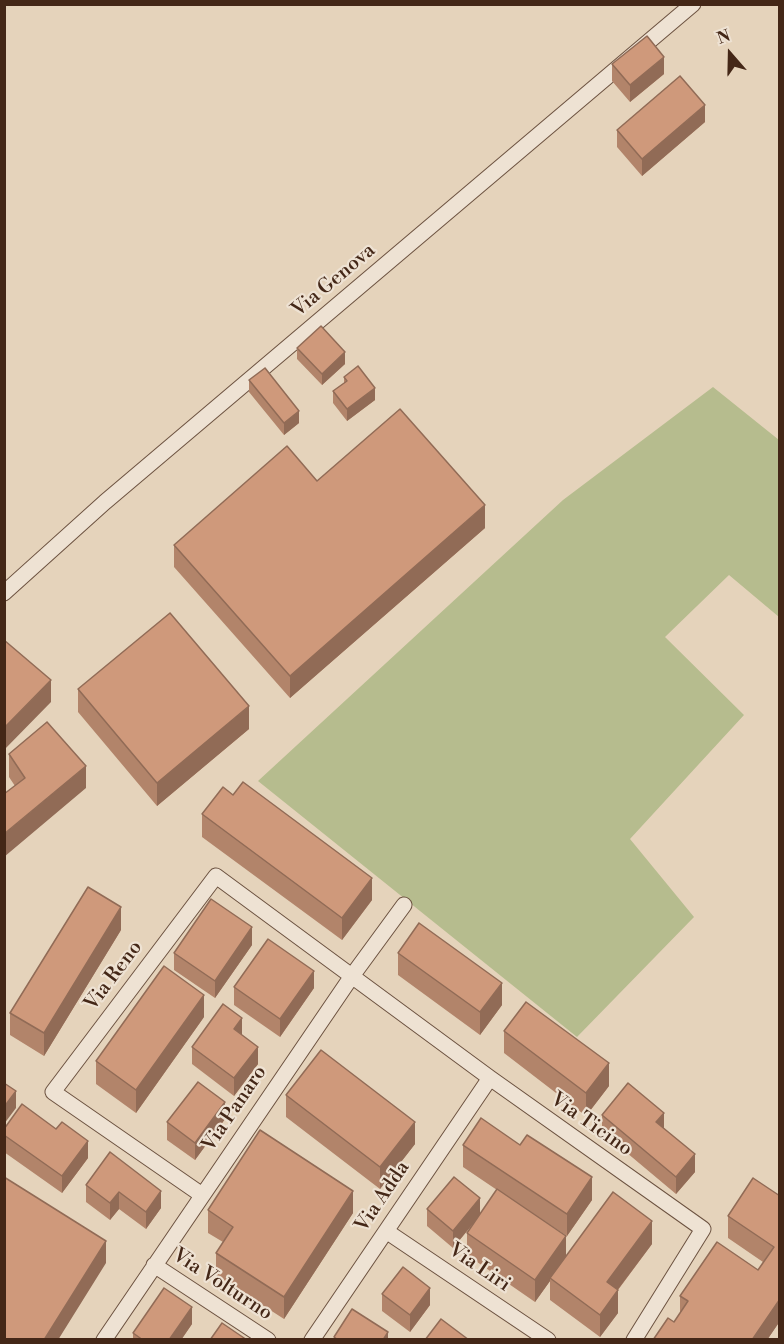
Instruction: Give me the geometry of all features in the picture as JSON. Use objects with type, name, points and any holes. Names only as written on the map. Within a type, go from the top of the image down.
[{"type":"street","name":"Via Genova","points":[[4,593],[105,502],[693,4]]},
{"type":"street","name":"Via Reno","points":[[202,1195],[53,1092],[216,876],[352,976]]},
{"type":"street","name":"Via Panaro","points":[[104,1340],[352,976],[404,904]]},
{"type":"street","name":"Via Ticino","points":[[352,976],[490,1078],[703,1229],[634,1340]]},
{"type":"street","name":"Via Adda","points":[[312,1340],[490,1078]]},
{"type":"street","name":"Via Liri","points":[[386,1231],[548,1340]]},
{"type":"street","name":"Via Volturno","points":[[154,1265],[268,1340]]},
{"type":"green space","points":[[713,387],[779,440],[779,617],[729,575],[665,637],[744,715],[630,839],[694,917],[577,1037],[258,781],[563,500]]},
{"type":"building","points":[[647,36],[664,57],[630,85],[612,64]]},
{"type":"building","points":[[680,76],[705,105],[642,159],[617,130]]},
{"type":"building","points":[[321,326],[345,352],[322,374],[297,348]]},
{"type":"building","points":[[358,366],[375,388],[347,409],[333,391],[347,381],[344,377]]},
{"type":"building","points":[[265,368],[299,411],[284,423],[249,380]]},
{"type":"building","points":[[400,409],[485,505],[290,676],[174,545],[287,446],[317,481]]},
{"type":"building","points":[[170,613],[249,706],[157,783],[78,689]]},
{"type":"building","points":[[4,640],[51,680],[4,728]]},
{"type":"building","points":[[47,722],[86,766],[4,834],[4,794],[25,778],[9,754]]},
{"type":"building","points":[[243,782],[372,878],[342,918],[202,814],[223,787],[233,795]]},
{"type":"building","points":[[88,887],[121,907],[44,1033],[10,1013]]},
{"type":"building","points":[[211,899],[252,927],[215,981],[174,953]]},
{"type":"building","points":[[419,923],[502,983],[480,1012],[398,953]]},
{"type":"building","points":[[268,939],[314,971],[280,1019],[234,987]]},
{"type":"building","points":[[164,966],[204,995],[136,1090],[96,1061]]},
{"type":"building","points":[[526,1002],[609,1063],[586,1093],[504,1031]]},
{"type":"building","points":[[223,1004],[242,1018],[234,1029],[258,1047],[234,1078],[192,1047]]},
{"type":"building","points":[[321,1050],[415,1122],[380,1167],[286,1095]]},
{"type":"building","points":[[198,1082],[225,1102],[195,1143],[167,1122]]},
{"type":"building","points":[[4,1083],[16,1091],[4,1107]]},
{"type":"building","points":[[628,1083],[664,1113],[656,1122],[695,1154],[676,1177],[602,1115]]},
{"type":"building","points":[[22,1104],[56,1129],[62,1122],[88,1141],[62,1176],[4,1135],[4,1129]]},
{"type":"building","points":[[481,1118],[520,1145],[527,1135],[592,1177],[567,1214],[463,1145]]},
{"type":"building","points":[[260,1130],[353,1191],[284,1297],[216,1253],[233,1227],[208,1210]]},
{"type":"building","points":[[110,1152],[161,1191],[146,1212],[119,1192],[110,1203],[86,1185]]},
{"type":"building","points":[[4,1177],[106,1241],[44,1340],[4,1340]]},
{"type":"building","points":[[454,1177],[480,1198],[453,1231],[427,1209]]},
{"type":"building","points":[[753,1178],[780,1196],[780,1299],[752,1340],[653,1340],[668,1318],[674,1322],[688,1301],[680,1296],[717,1242],[758,1270],[774,1247],[728,1216]]},
{"type":"building","points":[[497,1189],[566,1236],[535,1280],[467,1233]]},
{"type":"building","points":[[613,1192],[652,1221],[607,1282],[618,1290],[600,1315],[550,1278]]},
{"type":"building","points":[[403,1267],[430,1288],[410,1315],[382,1294]]},
{"type":"building","points":[[164,1288],[192,1307],[169,1340],[143,1340],[133,1333]]},
{"type":"building","points":[[352,1309],[388,1332],[383,1340],[338,1340],[334,1337]]},
{"type":"building","points":[[441,1319],[469,1340],[425,1340]]},
{"type":"building","points":[[222,1323],[247,1340],[210,1340]]}]
